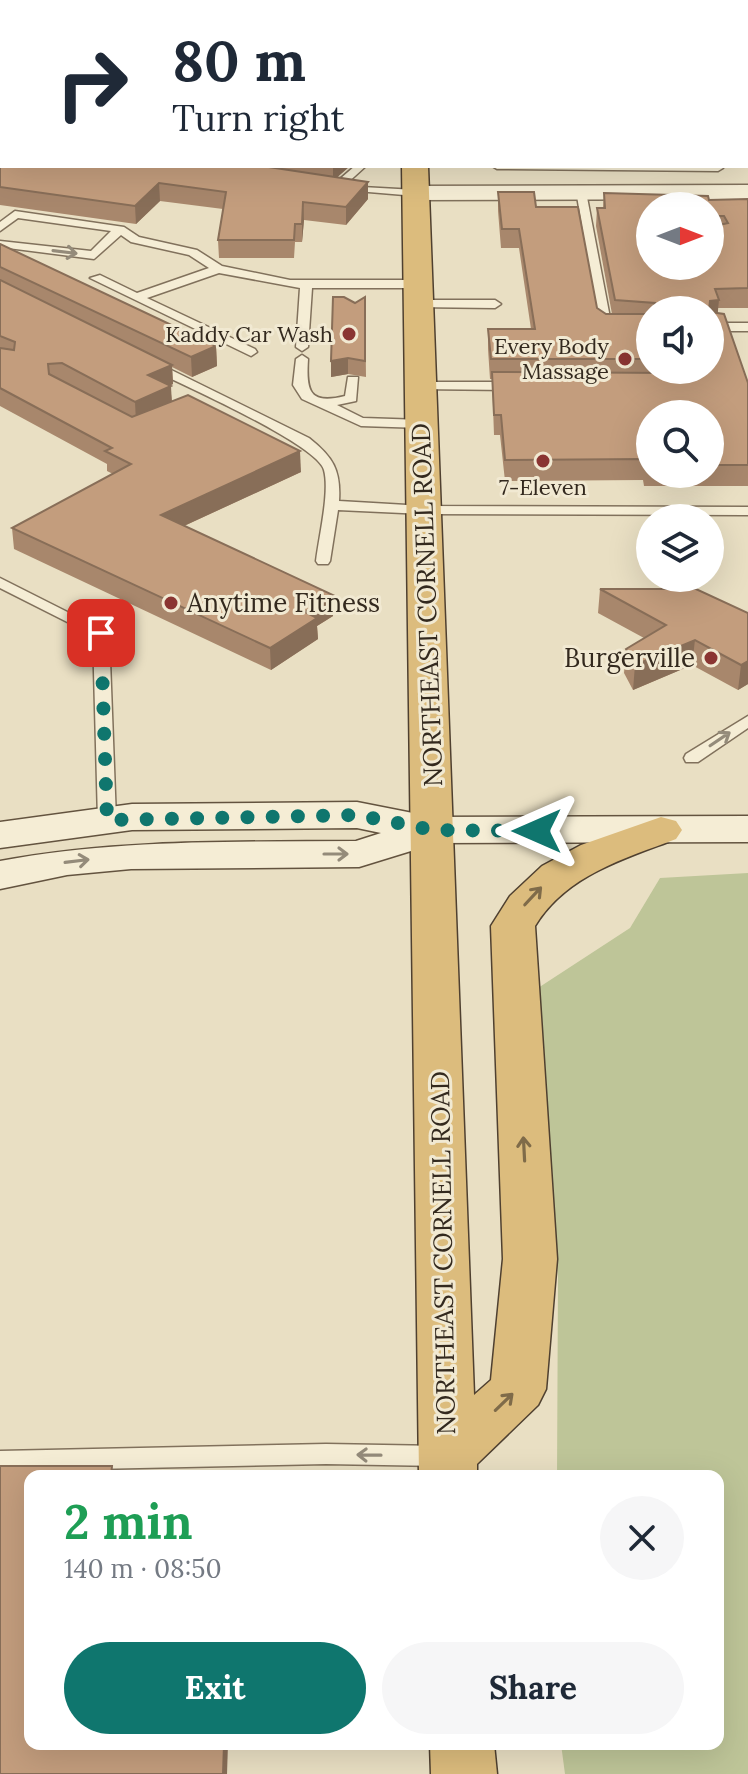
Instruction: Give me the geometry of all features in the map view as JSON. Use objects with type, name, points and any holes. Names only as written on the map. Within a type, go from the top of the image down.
[{"type":"highway","name":"NORTHEAST CORNELL ROAD","points":[[415,179],[448,1466]]},
{"type":"highway","points":[[448,1466],[518,1389],[530,1259],[513,926],[526,901],[564,870],[661,830]]},
{"type":"highway","points":[[462,1750],[464,1774]]},
{"type":"main road","points":[[0,835],[107,820],[357,815],[433,830],[748,829]]},
{"type":"main road","points":[[0,875],[67,862],[131,856],[359,854],[433,830]]},
{"type":"street","points":[[415,179],[636,197]]},
{"type":"lane","points":[[337,187],[353,177],[360,168]]},
{"type":"lane","points":[[719,168],[737,192]]},
{"type":"lane","points":[[323,185],[337,187],[415,179]]},
{"type":"lane","points":[[580,192],[605,327],[636,327]]},
{"type":"lane","points":[[0,228],[15,214],[120,229],[135,240],[193,252],[218,269],[306,284],[353,284],[495,304]]},
{"type":"lane","points":[[0,244],[94,255],[120,229]]},
{"type":"lane","points":[[137,297],[218,269]]},
{"type":"lane","points":[[96,278],[251,352]]},
{"type":"lane","points":[[306,284],[302,391],[361,422],[422,424]]},
{"type":"lane","points":[[353,284],[353,298]]},
{"type":"lane","points":[[724,327],[748,327]]},
{"type":"lane","points":[[143,360],[208,399],[304,441],[322,454],[331,469],[323,561]]},
{"type":"lane","points":[[327,404],[344,403],[351,398],[353,380]]},
{"type":"lane","points":[[421,386],[536,386]]},
{"type":"lane","points":[[329,505],[424,510],[748,511]]},
{"type":"lane","points":[[0,582],[101,633],[107,820]]},
{"type":"lane","points":[[692,758],[748,721]]},
{"type":"lane","points":[[0,1461],[326,1454],[448,1466]]},
{"type":"green space","points":[[748,873],[748,1774],[565,1774],[562,1750],[724,1750],[724,1470],[557,1470],[558,1278],[538,988],[630,928],[660,878]]},
{"type":"building","points":[[0,168],[275,168],[368,182],[346,207],[303,202],[302,224],[295,224],[294,240],[218,240],[226,192],[159,183],[135,206],[0,187]]},
{"type":"building","points":[[498,192],[534,192],[536,207],[578,207],[597,308],[606,314],[636,314],[636,359],[491,359],[488,329],[535,329],[519,229],[502,229]]},
{"type":"building","points":[[604,193],[636,194],[636,280],[724,280],[724,224],[728,223],[724,216],[724,200],[748,199],[748,288],[715,289],[718,296],[636,296],[636,302],[615,300],[597,208],[605,208]]},
{"type":"building","points":[[0,244],[216,346],[191,357],[0,267]]},
{"type":"building","points":[[0,280],[172,365],[148,375],[171,386],[135,402],[62,363],[48,364],[49,374],[132,417],[188,395],[300,451],[161,515],[333,595],[305,612],[317,618],[270,648],[12,528],[131,464],[105,451],[112,448],[0,388],[0,348],[14,350],[15,342],[0,336]]},
{"type":"building","name":"Kaddy Car Wash","points":[[333,297],[344,297],[355,303],[365,297],[365,361],[348,358],[331,361]]},
{"type":"building","points":[[724,314],[748,383],[748,465],[724,465],[724,400],[636,400],[636,459],[505,460],[501,415],[494,415],[492,372],[636,373],[636,384],[724,384]]},
{"type":"building","points":[[600,589],[702,592],[748,613],[748,661],[741,665],[695,640],[635,665],[626,649],[666,625]]},
{"type":"building","points":[[0,1466],[112,1466],[112,1470],[24,1470],[24,1750],[224,1750],[223,1774],[0,1774]]},
{"type":"place","name":"Kaddy Car Wash","points":[[349,334]]},
{"type":"place","name":"Every Body Massage","points":[[625,359]]},
{"type":"place","name":"7-Eleven","points":[[543,461]]},
{"type":"place","name":"Anytime Fitness","points":[[171,603]]},
{"type":"place","name":"Burgerville","points":[[711,658]]},
{"type":"route","points":[[101,633],[107,820],[132,817],[357,815],[433,830],[537,831]]}]
